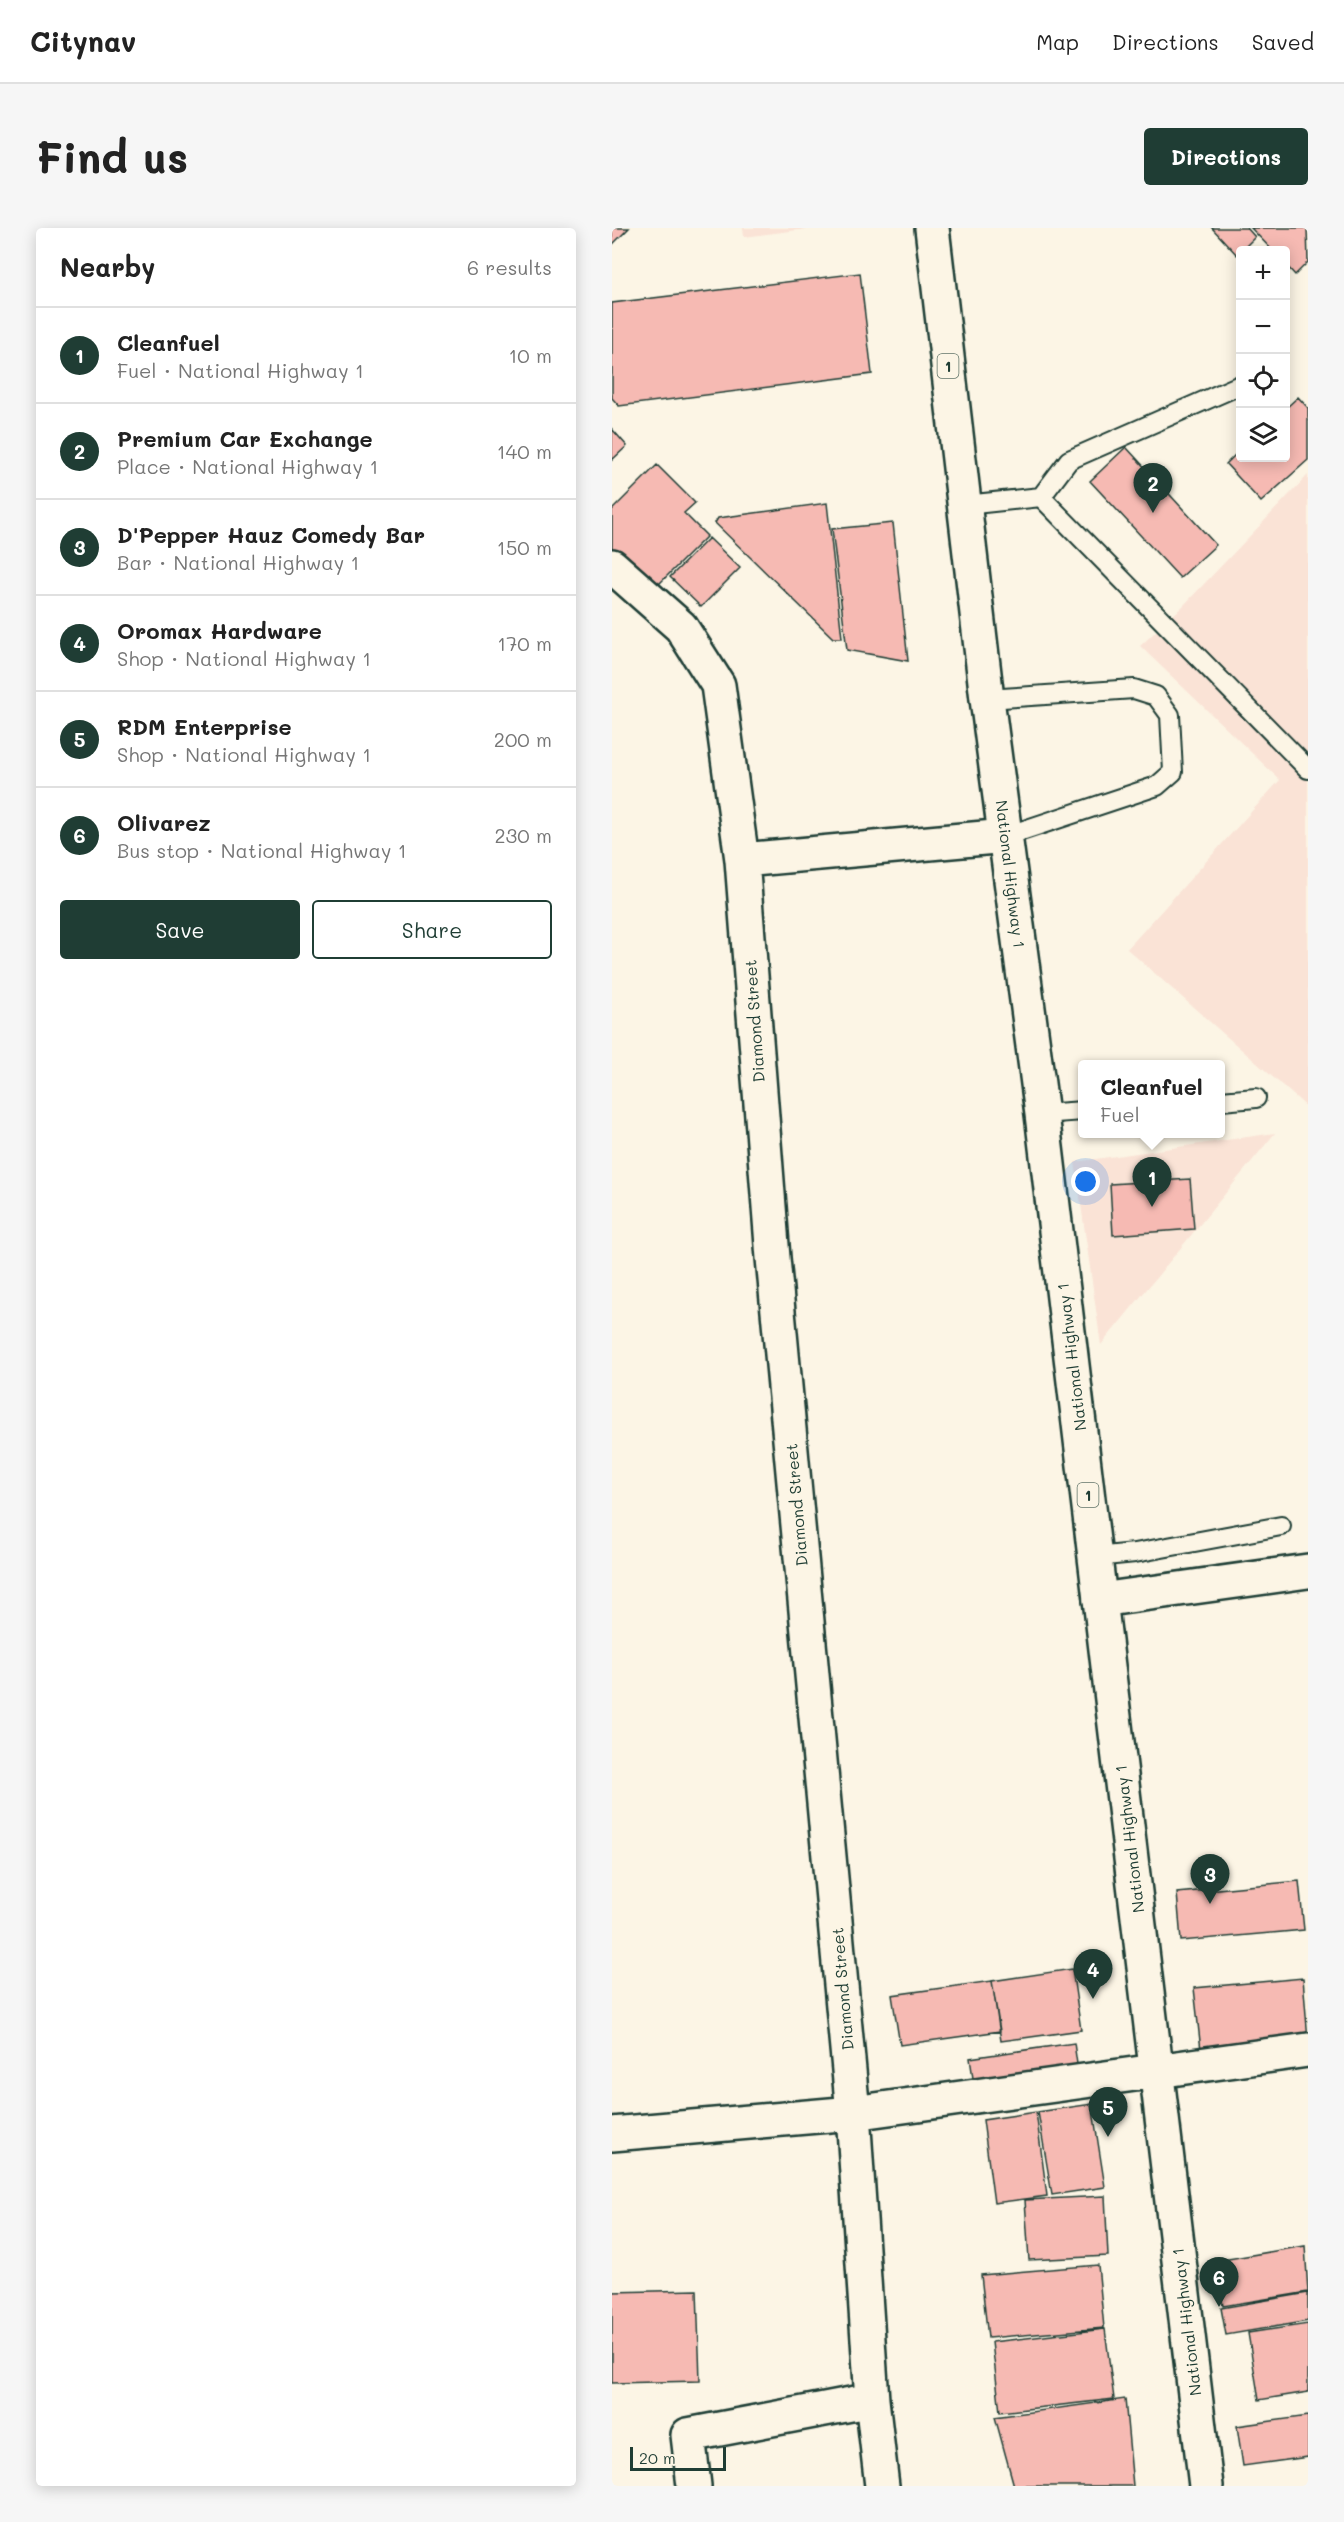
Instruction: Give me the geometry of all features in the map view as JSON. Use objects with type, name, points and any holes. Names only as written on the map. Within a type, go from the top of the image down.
[{"type":"main road","name":"National Highway 1","points":[[932,228],[987,699],[1042,1114],[1206,2486]]},
{"type":"main road","name":"Diamond Street","points":[[612,566],[681,627],[718,685],[741,860],[772,1258],[854,2113],[872,2400],[882,2486]]},
{"type":"main road","points":[[741,860],[1006,836]]},
{"type":"main road","points":[[1100,1600],[1308,1571]]},
{"type":"main road","points":[[612,2134],[854,2113],[1308,2050]]},
{"type":"main road","points":[[694,2486],[688,2435],[872,2400]]},
{"type":"lane","points":[[964,505],[1041,497],[1069,460],[1236,387]]},
{"type":"lane","points":[[1041,497],[1308,769]]},
{"type":"lane","points":[[987,699],[1134,689],[1156,696],[1170,715],[1173,772],[1157,786],[1006,836]]},
{"type":"lane","points":[[1225,1101],[1256,1098]]},
{"type":"lane","points":[[1042,1114],[1078,1111]]},
{"type":"lane","points":[[1095,1557],[1135,1553],[1281,1526]]},
{"type":"shaded area","points":[[743,228],[814,228],[744,237]]},
{"type":"shaded area","points":[[1308,475],[1308,1108],[1127,949],[1280,780],[1140,646],[1183,606]]},
{"type":"shaded area","points":[[1275,1133],[1101,1345],[1075,1162]]},
{"type":"building","points":[[612,228],[629,228],[612,245]]},
{"type":"building","points":[[1212,228],[1247,228],[1255,237],[1246,246],[1236,246],[1236,254]]},
{"type":"building","points":[[1251,228],[1307,228],[1308,262],[1295,275],[1290,269],[1290,246],[1268,246]]},
{"type":"building","points":[[860,273],[872,374],[619,406],[612,398],[612,303]]},
{"type":"building","points":[[1298,397],[1308,408],[1308,460],[1261,502],[1226,464],[1236,454],[1236,462],[1290,462],[1290,404]]},
{"type":"building","points":[[612,429],[627,446],[612,460]]},
{"type":"building","points":[[1126,447],[1216,545],[1180,578],[1090,481]]},
{"type":"building","points":[[657,465],[695,503],[684,513],[707,536],[653,590],[612,549],[612,510]]},
{"type":"building","points":[[827,503],[842,638],[833,638],[715,523],[718,518]]},
{"type":"building","points":[[893,523],[908,661],[847,650],[832,529]]},
{"type":"building","points":[[709,538],[740,568],[701,607],[670,577]]},
{"type":"building","points":[[1190,1179],[1194,1229],[1113,1235],[1110,1184]]},
{"type":"building","points":[[1299,1881],[1304,1930],[1181,1941],[1177,1893]]},
{"type":"building","points":[[1072,1969],[1081,2030],[1001,2041],[992,1981]]},
{"type":"building","points":[[1303,1978],[1308,2040],[1201,2050],[1194,1988]]},
{"type":"building","points":[[992,1981],[1000,2031],[900,2045],[892,1995]]},
{"type":"building","points":[[1074,2043],[1078,2071],[974,2085],[970,2058]]},
{"type":"building","points":[[1092,2104],[1105,2187],[1052,2195],[1038,2112]]},
{"type":"building","points":[[1036,2112],[1047,2196],[994,2203],[983,2120]]},
{"type":"building","points":[[1105,2196],[1108,2256],[1029,2260],[1025,2200]]},
{"type":"building","points":[[1305,2246],[1308,2292],[1223,2306],[1216,2261]]},
{"type":"building","points":[[1098,2265],[1104,2328],[988,2338],[981,2275]]},
{"type":"building","points":[[697,2290],[700,2381],[612,2383],[612,2292]]},
{"type":"building","points":[[1308,2293],[1308,2321],[1226,2335],[1221,2308]]},
{"type":"building","points":[[1308,2324],[1308,2392],[1259,2400],[1248,2333]]},
{"type":"building","points":[[1105,2329],[1114,2399],[1000,2412],[992,2342]]},
{"type":"building","points":[[1125,2399],[1133,2486],[1014,2486],[995,2417]]},
{"type":"building","points":[[1308,2416],[1308,2457],[1243,2466],[1237,2426]]},
{"type":"place","name":"Premium Car Exchange","points":[[1153,513]]},
{"type":"place","name":"Cleanfuel","points":[[1152,1207]]},
{"type":"place","name":"D'Pepper Hauz Comedy Bar","points":[[1210,1904]]},
{"type":"place","name":"Oromax Hardware","points":[[1093,1999]]},
{"type":"place","name":"RDM Enterprise","points":[[1108,2137]]},
{"type":"place","name":"Olivarez","points":[[1219,2307]]}]
